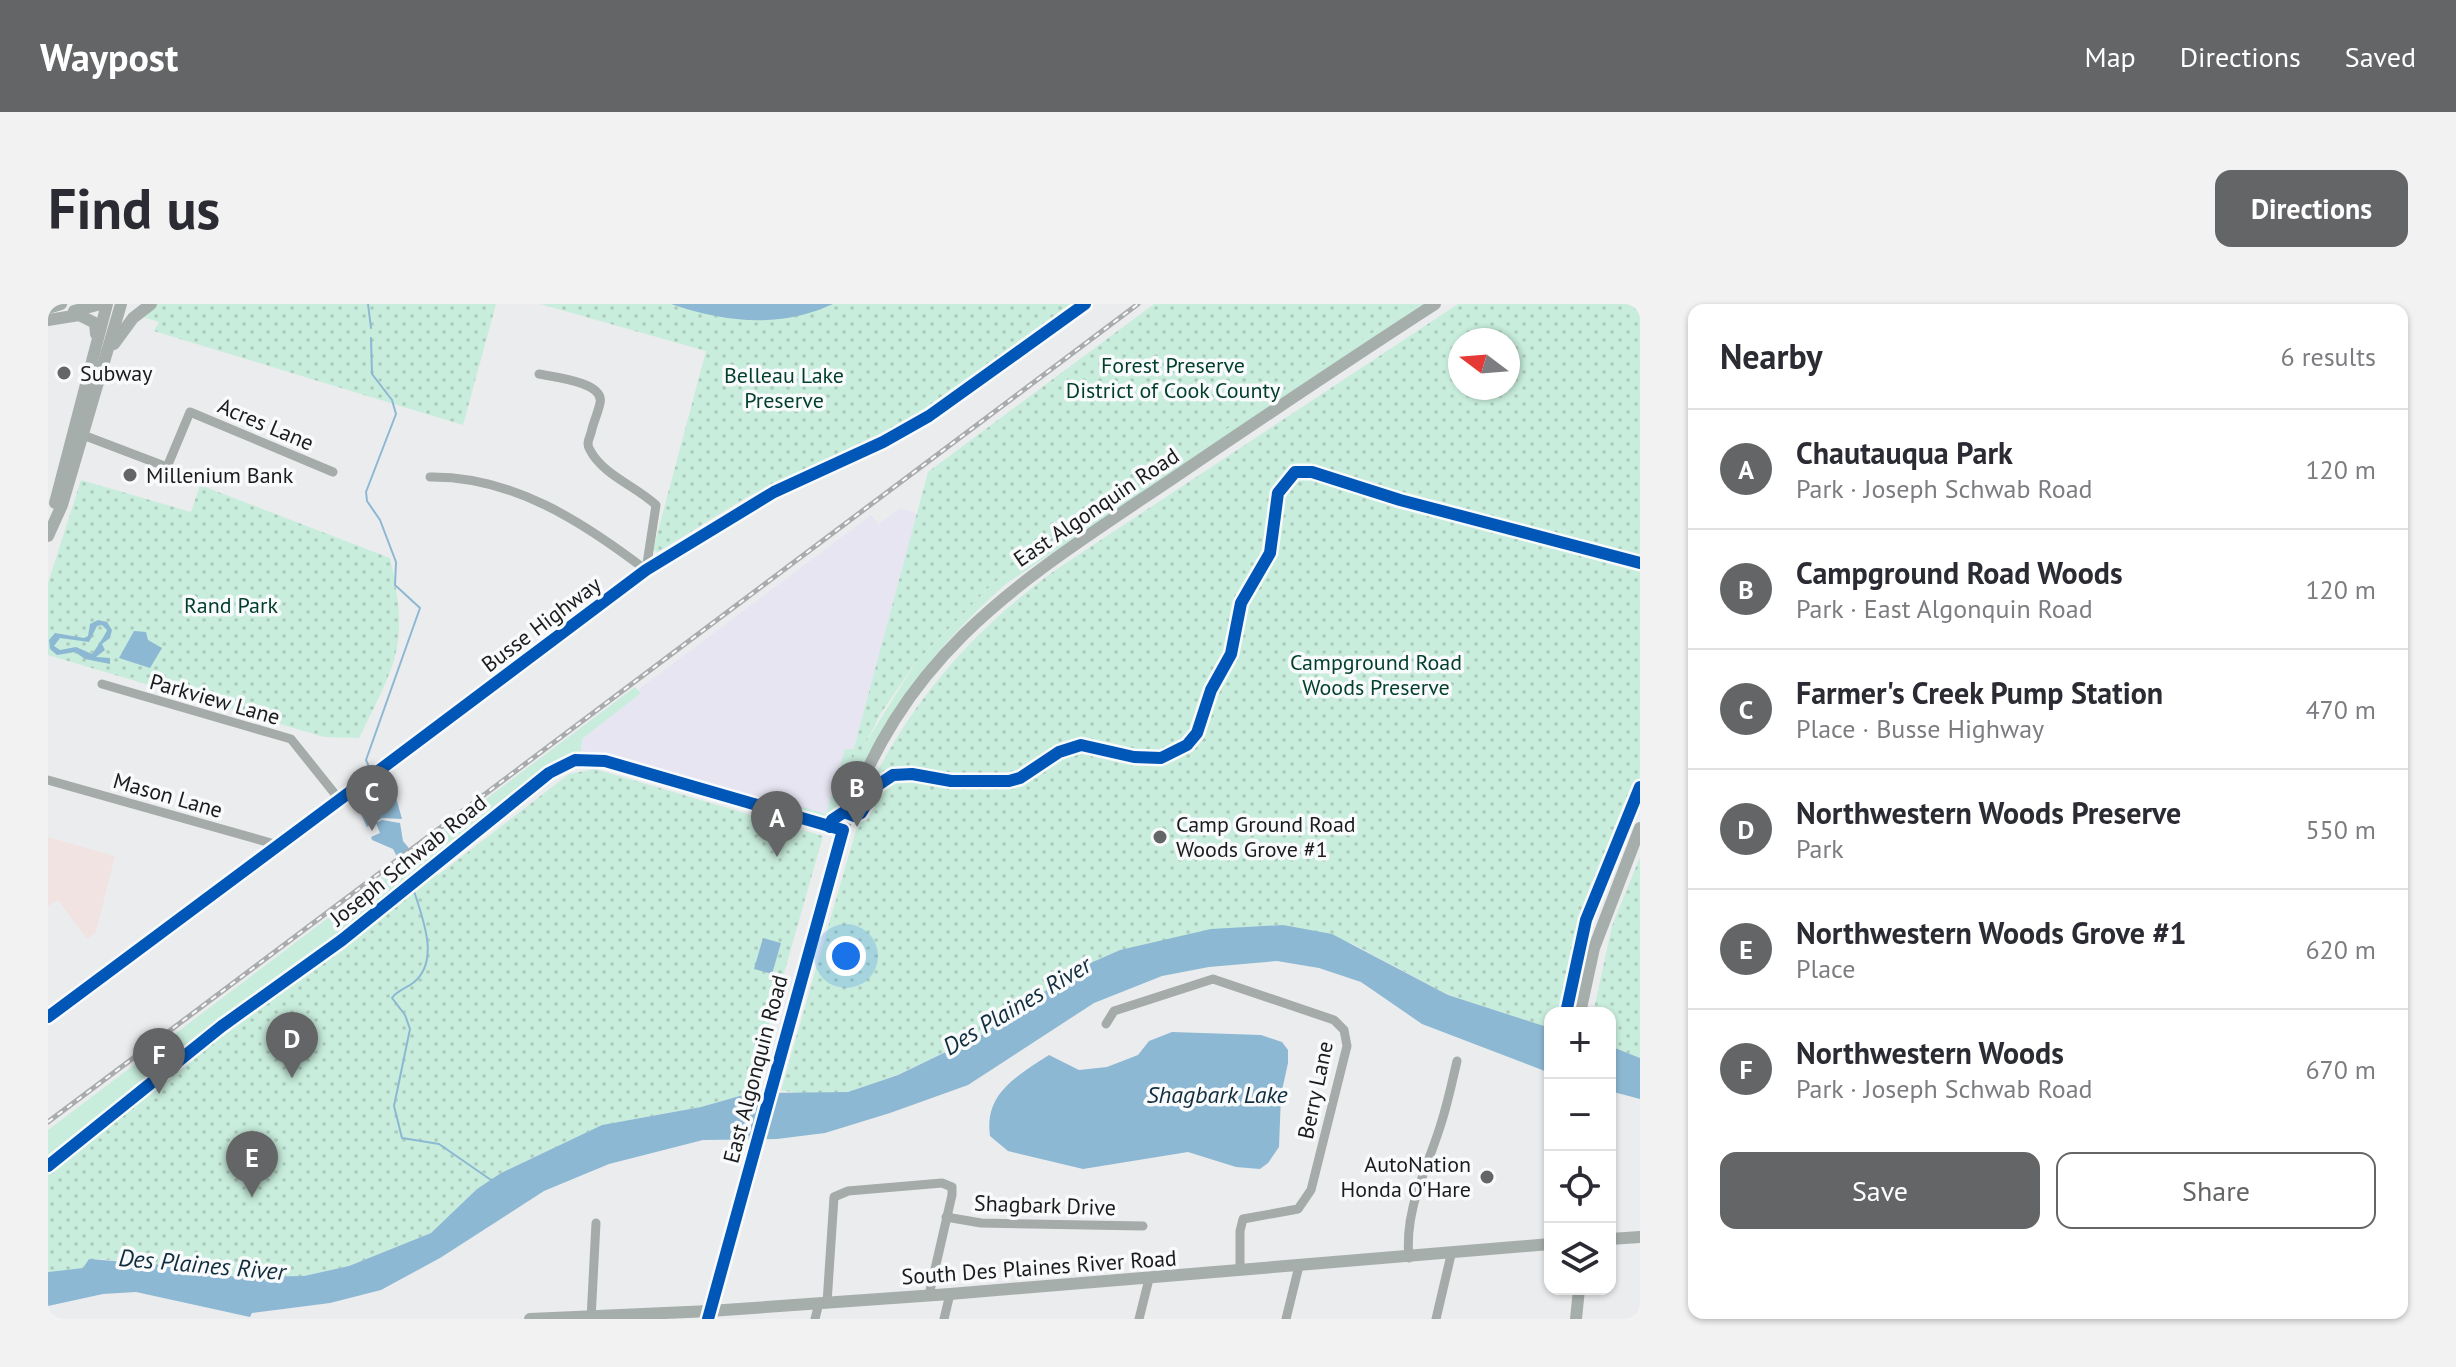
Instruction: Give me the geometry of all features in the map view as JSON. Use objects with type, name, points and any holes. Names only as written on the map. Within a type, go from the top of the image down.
[{"type":"main road","points":[[48,308],[61,304]]},
{"type":"main road","points":[[48,319],[101,304]]},
{"type":"main road","points":[[48,536],[107,304]]},
{"type":"main road","points":[[48,536],[62,505],[121,304]]},
{"type":"main road","points":[[98,384],[122,332],[151,304]]},
{"type":"main road","name":"Busse Highway","points":[[48,1017],[646,570],[774,492],[883,442],[929,416],[1085,304]]},
{"type":"main road","name":"East Algonquin Road","points":[[709,1315],[843,830],[867,768],[904,704],[943,653],[991,605],[1046,563],[1435,304]]},
{"type":"main road","points":[[48,319],[84,316],[95,323],[97,341]]},
{"type":"main road","points":[[1581,1007],[1597,937],[1640,828]]},
{"type":"main road","points":[[1616,1239],[1640,1237]]},
{"type":"main road","name":"South Des Plaines River Road","points":[[530,1319],[709,1315],[823,1303],[1451,1255],[1544,1245]]},
{"type":"main road","points":[[1576,1319],[1578,1295]]},
{"type":"street","points":[[430,477],[475,482],[545,502],[601,535],[646,570],[656,505],[639,489],[617,478],[591,452],[588,445],[601,401],[599,393],[587,385],[539,374]]},
{"type":"street","name":"Acres Lane","points":[[83,435],[167,467],[190,412],[333,472]]},
{"type":"street","name":"Parkview Lane","points":[[102,684],[291,739],[339,799]]},
{"type":"street","name":"Joseph Schwab Road","points":[[48,1166],[222,1026],[342,940],[479,827],[549,773],[570,761],[605,761],[843,830]]},
{"type":"street","name":"Mason Lane","points":[[48,780],[278,845]]},
{"type":"street","name":"Berry Lane","points":[[1106,1024],[1114,1011],[1213,979],[1334,1020],[1344,1030],[1347,1046],[1311,1190],[1298,1209],[1243,1219],[1240,1271]]},
{"type":"street","points":[[1409,1258],[1407,1223],[1432,1142],[1439,1130],[1457,1061]]},
{"type":"street","points":[[815,1319],[823,1303],[834,1197],[848,1191],[942,1183],[952,1187],[929,1295]]},
{"type":"street","name":"Shagbark Drive","points":[[946,1217],[981,1223],[1143,1226]]},
{"type":"street","points":[[591,1317],[596,1223]]},
{"type":"street","points":[[1436,1319],[1451,1255]]},
{"type":"street","points":[[1286,1319],[1299,1266]]},
{"type":"street","points":[[1139,1319],[1149,1279]]},
{"type":"street","points":[[944,1319],[950,1294]]},
{"type":"shaded area","points":[[900,508],[917,513],[844,785],[828,820],[597,752],[581,752],[582,739],[641,693],[639,689],[871,515],[879,524]]},
{"type":"shaded area","points":[[48,837],[115,856],[96,932],[87,939],[58,900],[48,906]]},
{"type":"green space","points":[[157,304],[496,304],[463,425],[154,331],[159,322],[140,316]]},
{"type":"green space","name":"Belleau Lake Preserve","points":[[540,304],[1072,304],[971,380],[913,418],[747,497],[658,552],[653,550],[706,351]]},
{"type":"green space","name":"Forest Preserve District of Cook County","points":[[1154,304],[1416,304],[992,584],[916,662],[881,713],[844,785],[928,472]]},
{"type":"green space","points":[[1416,304],[1427,304],[1007,583],[969,619],[920,675],[877,739],[838,816],[828,820],[798,812],[798,806],[826,814],[845,749],[862,749],[916,662],[992,584]]},
{"type":"green space","name":"Campground Road Woods Preserve","points":[[1458,304],[1640,304],[1640,797],[1589,920],[1569,1007],[1544,1007],[1544,1026],[1448,995],[1353,944],[1283,925],[1254,927],[1120,950],[1079,968],[981,1035],[897,1075],[848,1092],[808,1095],[781,1090],[867,792],[904,726],[925,696],[972,641],[1057,569]]},
{"type":"green space","name":"Rand Park","points":[[81,480],[191,512],[200,485],[390,558],[399,613],[396,652],[359,738],[324,737],[48,655],[48,583]]},
{"type":"green space","points":[[635,687],[641,693],[582,739],[581,752],[549,764],[349,928],[242,1005],[48,1158],[48,1130],[402,862],[405,872],[420,863],[413,854]]},
{"type":"green space","points":[[595,769],[823,836],[750,1093],[701,1107],[602,1125],[501,1173],[477,1189],[431,1233],[349,1266],[304,1276],[235,1277],[177,1266],[98,1259],[83,1268],[48,1272],[48,1172],[199,1050],[348,942],[435,869],[438,875],[569,774]]},
{"type":"green space","points":[[1640,782],[1633,821],[1589,930],[1569,1007],[1565,1007],[1569,974]]},
{"type":"green space","points":[[1640,857],[1640,1058],[1616,1048],[1616,1007],[1594,1007],[1612,926]]},
{"type":"water","points":[[671,304],[833,304],[793,317],[752,320],[711,315]]},
{"type":"water","points":[[98,620],[107,622],[112,630],[110,638],[102,644],[105,650],[96,657],[110,658],[110,664],[85,659],[75,652],[57,655],[50,649],[49,640],[55,633],[84,638],[88,636],[90,624]],"holes":[[[102,625],[107,630],[92,654],[76,647],[60,650],[54,646],[60,638],[89,642],[97,626]]]},
{"type":"water","points":[[134,631],[146,632],[148,640],[162,648],[150,668],[119,658]]},
{"type":"water","points":[[385,783],[395,794],[402,819],[382,818],[367,827],[357,806]]},
{"type":"water","points":[[382,820],[400,823],[403,841],[416,857],[411,871],[405,872],[393,849],[372,840],[371,837],[380,833],[376,823]]},
{"type":"water","points":[[1283,925],[1332,934],[1448,995],[1544,1026],[1544,1071],[1422,1024],[1361,982],[1319,968],[1277,961],[1209,967],[1162,976],[1094,1003],[968,1085],[890,1113],[825,1133],[777,1139],[703,1140],[609,1164],[544,1191],[440,1258],[381,1290],[330,1303],[252,1313],[250,1317],[136,1292],[103,1294],[48,1306],[48,1272],[83,1268],[89,1259],[177,1266],[235,1277],[304,1276],[349,1266],[431,1233],[477,1189],[501,1173],[602,1125],[701,1107],[750,1093],[848,1092],[898,1075],[981,1035],[1079,968],[1120,950],[1211,929]]},
{"type":"water","points":[[763,938],[781,943],[772,974],[754,969]]},
{"type":"water","name":"Shagbark Lake","points":[[1172,1032],[1261,1035],[1282,1042],[1288,1050],[1281,1095],[1279,1147],[1260,1169],[1236,1167],[1188,1152],[1083,1169],[1008,1151],[990,1136],[992,1108],[1005,1087],[1049,1055],[1079,1070],[1107,1067],[1138,1055],[1149,1041]]},
{"type":"water","points":[[1616,1048],[1640,1058],[1640,1099],[1616,1093]]},
{"type":"waterway","points":[[368,304],[371,328]]},
{"type":"waterway","points":[[370,769],[366,760],[420,608],[395,585],[396,562],[380,520],[367,501],[366,492],[396,414],[392,400],[372,374],[371,338]]},
{"type":"waterway","points":[[414,891],[425,926],[428,951],[421,974],[392,998],[405,1015],[410,1029],[394,1106],[402,1138],[439,1144],[491,1180]]},
{"type":"railway","points":[[48,1122],[1138,304]]},
{"type":"cycle path","points":[[377,772],[646,570],[774,492],[883,442],[929,416],[1085,304]]},
{"type":"cycle path","points":[[830,827],[832,820],[844,812],[854,816],[861,813],[878,785],[893,775],[912,774],[951,781],[1009,781],[1020,778],[1059,752],[1081,745],[1134,757],[1161,758],[1187,745],[1197,733],[1211,690],[1231,654],[1241,603],[1270,553],[1278,493],[1295,472],[1312,472],[1400,500],[1640,563]]},
{"type":"cycle path","points":[[48,1166],[222,1026],[342,940],[549,773],[575,760],[605,761],[843,830],[708,1319]]},
{"type":"cycle path","points":[[48,1017],[370,777]]},
{"type":"cycle path","points":[[1567,1007],[1586,920],[1640,787]]},
{"type":"place","name":"Subway","points":[[64,373]]},
{"type":"place","name":"Millenium Bank","points":[[130,475]]},
{"type":"place","name":"Campground Road Woods","points":[[857,827]]},
{"type":"place","name":"Farmer's Creek Pump Station","points":[[372,831]]},
{"type":"place","name":"Camp Ground Road Woods Grove #1","points":[[1160,837]]},
{"type":"place","name":"Chautauqua Park","points":[[777,857]]},
{"type":"place","name":"Northwestern Woods Preserve","points":[[292,1078]]},
{"type":"place","name":"Northwestern Woods","points":[[159,1094]]},
{"type":"place","name":"AutoNation Honda O'Hare","points":[[1487,1177]]},
{"type":"place","name":"Northwestern Woods Grove #1","points":[[252,1197]]},
{"type":"water label","name":"Des Plaines River","points":[[1017,1006]]},
{"type":"water label","name":"Des Plaines River","points":[[202,1265]]}]
